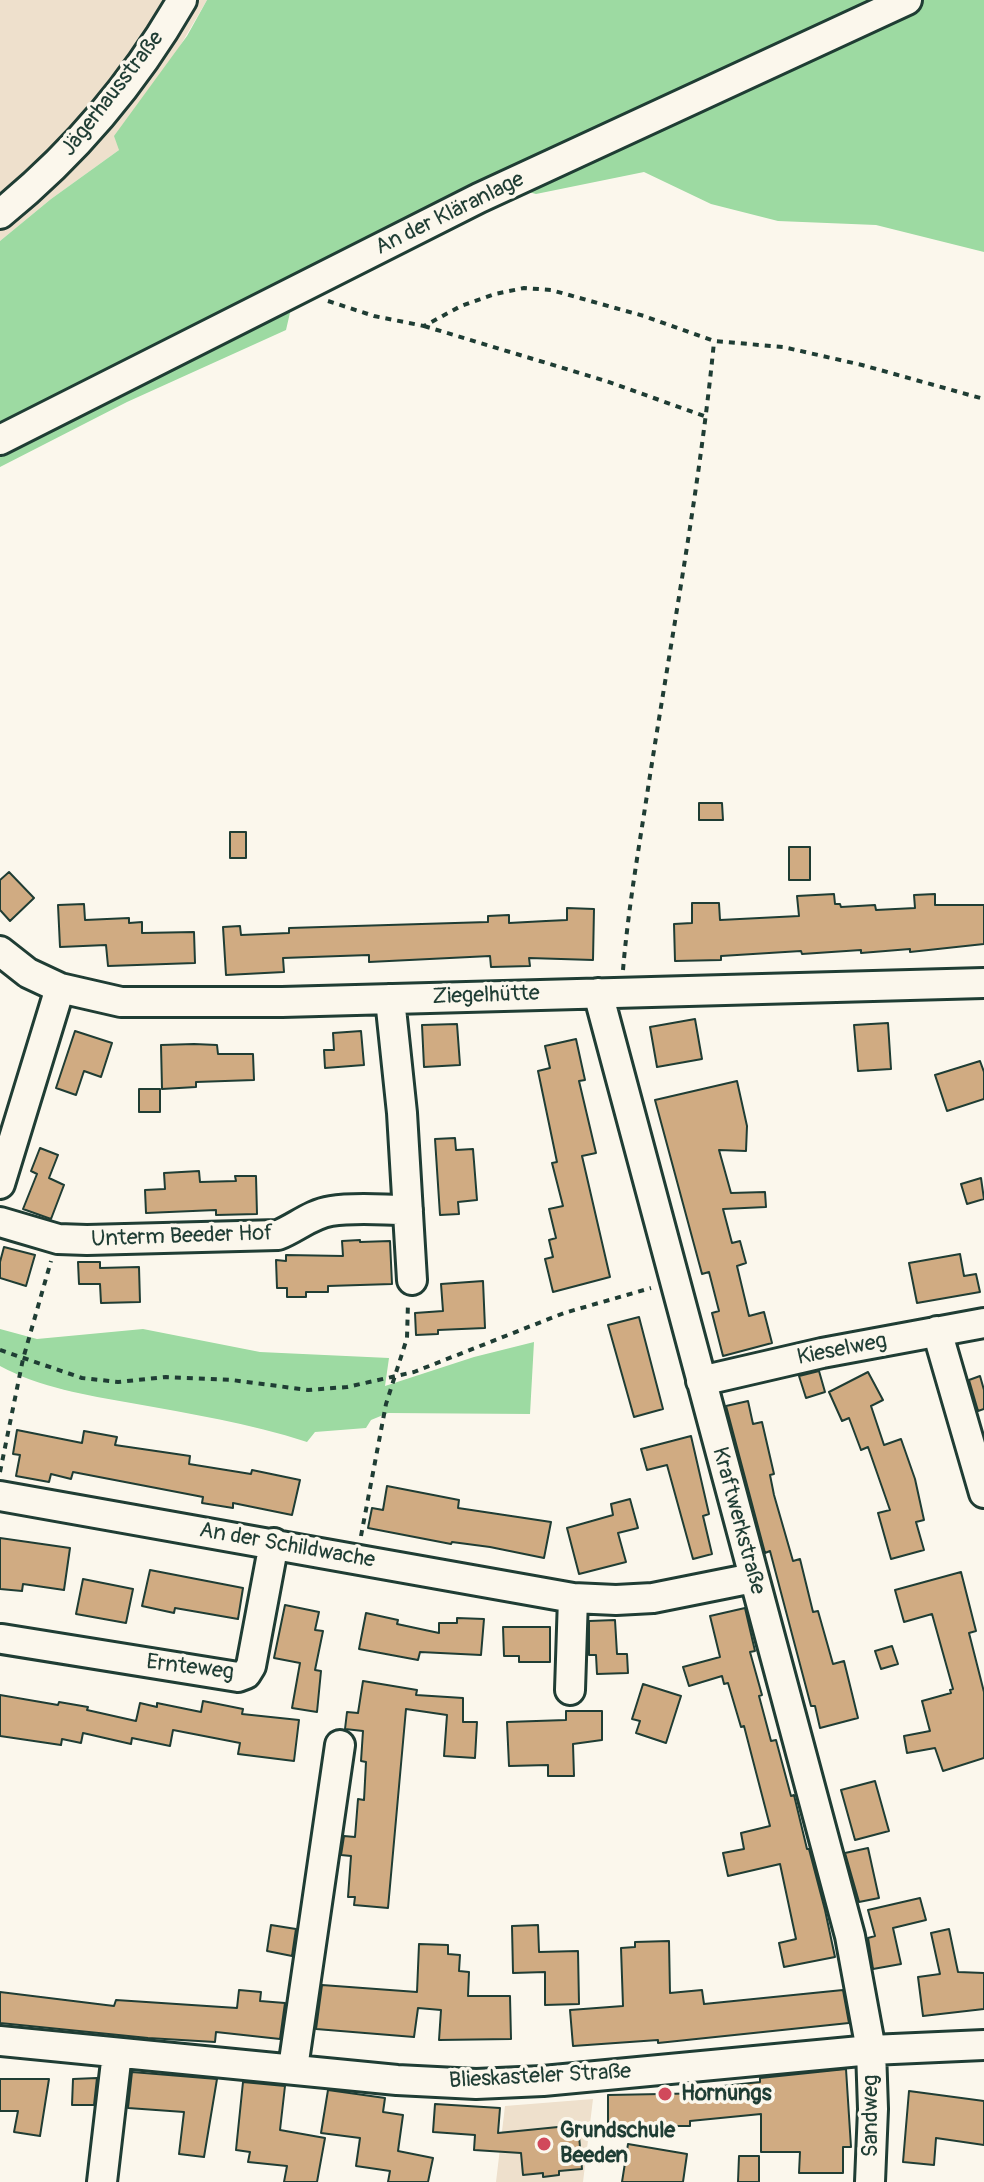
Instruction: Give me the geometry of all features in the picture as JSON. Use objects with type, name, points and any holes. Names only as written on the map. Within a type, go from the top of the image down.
[{"type":"street","name":"Jägerhausstraße","points":[[0,214],[60,161],[102,115],[150,51],[182,0]]},
{"type":"street","name":"An der Kläranlage","points":[[0,440],[479,198],[907,0]]},
{"type":"street","name":"Ziegelhütte","points":[[0,951],[28,973],[60,988],[121,1002],[178,1004],[984,983]]},
{"type":"street","points":[[0,1184],[60,988]]},
{"type":"street","name":"Kraftwerkstraße","points":[[611,993],[674,1281],[850,1936],[871,2050]]},
{"type":"street","points":[[390,999],[412,1280]]},
{"type":"street","name":"Unterm Beeder Hof","points":[[0,1222],[58,1239],[198,1238],[278,1235],[330,1211],[408,1210]]},
{"type":"street","name":"Kieselweg","points":[[701,1381],[822,1353],[984,1323]]},
{"type":"street","points":[[937,1331],[984,1493]]},
{"type":"street","name":"An der Schildwache","points":[[0,1496],[573,1598],[653,1598],[753,1578]]},
{"type":"street","name":"Ernteweg","points":[[2,1639],[238,1677],[246,1674],[251,1666],[274,1543]]},
{"type":"street","points":[[570,1690],[573,1598]]},
{"type":"street","points":[[293,2068],[340,1745]]},
{"type":"street","name":"Blieskasteler Straße","points":[[0,2041],[397,2080],[476,2084],[543,2081],[871,2050],[984,2045]]},
{"type":"street","name":"Sandweg","points":[[870,2182],[873,2109],[871,2050]]},
{"type":"street","points":[[102,2182],[117,2053]]},
{"type":"path","points":[[309,284],[325,300],[374,316],[424,326],[606,381],[707,417]]},
{"type":"path","points":[[424,326],[461,306],[495,294],[524,288],[551,290],[644,316],[714,341],[783,347],[984,399]]},
{"type":"path","points":[[611,993],[623,968],[707,417],[714,341]]},
{"type":"path","points":[[0,1472],[23,1359],[58,1239]]},
{"type":"path","points":[[357,1558],[386,1404],[407,1338],[408,1290],[412,1280]]},
{"type":"path","points":[[0,1350],[82,1378],[118,1382],[166,1377],[232,1380],[308,1390],[347,1387],[394,1378],[564,1313],[674,1281]]},
{"type":"shaded area","points":[[0,0],[207,0],[119,150],[0,241]]},
{"type":"shaded area","name":"Grundschule Beeden","points":[[593,2099],[583,2182],[496,2182],[505,2106]]},
{"type":"green space","points":[[207,0],[984,0],[984,252],[876,225],[778,221],[711,204],[644,172],[536,194],[487,181],[292,304],[286,330],[127,402],[0,467],[0,241],[119,150],[114,136],[187,36]]},
{"type":"green space","points":[[0,1329],[37,1339],[143,1329],[260,1352],[389,1358],[385,1386],[474,1357],[534,1342],[530,1414],[388,1413],[371,1420],[366,1428],[315,1432],[307,1442],[242,1424],[81,1394],[31,1380],[0,1366]]},
{"type":"building","points":[[699,803],[722,803],[723,820],[699,820]]},
{"type":"building","points":[[230,832],[246,832],[246,858],[230,858]]},
{"type":"building","points":[[789,847],[810,847],[810,880],[789,880]]},
{"type":"building","points":[[9,872],[34,898],[10,921],[0,910],[0,880]]},
{"type":"building","points":[[834,894],[835,904],[841,907],[875,905],[876,910],[915,908],[914,895],[935,894],[935,905],[984,905],[984,944],[910,952],[910,949],[861,953],[861,950],[802,954],[801,951],[721,956],[721,960],[675,961],[674,924],[692,923],[692,903],[719,903],[720,920],[799,916],[797,896]]},
{"type":"building","points":[[84,904],[85,920],[129,918],[129,923],[142,922],[142,933],[194,932],[195,963],[108,966],[106,945],[60,947],[58,905]]},
{"type":"building","points":[[567,908],[594,909],[593,960],[529,958],[530,966],[491,967],[490,956],[369,962],[369,955],[283,958],[284,972],[226,975],[223,927],[240,926],[241,935],[289,933],[289,928],[488,922],[488,916],[509,915],[509,923],[567,920]]},
{"type":"building","points":[[695,1019],[702,1059],[657,1067],[650,1027]]},
{"type":"building","points":[[888,1023],[891,1069],[858,1071],[854,1025]]},
{"type":"building","points":[[457,1024],[460,1065],[424,1067],[422,1025]]},
{"type":"building","points":[[75,1031],[112,1043],[101,1077],[84,1071],[76,1095],[56,1088]]},
{"type":"building","points":[[361,1031],[364,1065],[325,1068],[324,1050],[334,1050],[333,1033]]},
{"type":"building","points":[[576,1039],[585,1080],[579,1081],[596,1153],[582,1156],[610,1277],[553,1292],[545,1259],[553,1257],[549,1240],[556,1238],[549,1209],[563,1206],[552,1163],[557,1162],[538,1071],[550,1068],[545,1046]]},
{"type":"building","points":[[161,1045],[217,1045],[218,1054],[253,1054],[254,1080],[196,1082],[196,1087],[162,1089]]},
{"type":"building","points":[[980,1061],[984,1072],[984,1099],[947,1111],[935,1075]]},
{"type":"building","points":[[737,1081],[747,1126],[746,1151],[719,1150],[731,1193],[765,1192],[766,1207],[723,1209],[732,1243],[740,1241],[746,1263],[737,1266],[749,1316],[764,1312],[772,1343],[723,1356],[712,1313],[719,1311],[709,1272],[702,1274],[655,1100]]},
{"type":"building","points":[[139,1089],[160,1089],[160,1112],[139,1112]]},
{"type":"building","points":[[455,1138],[456,1150],[473,1149],[477,1200],[458,1202],[459,1214],[440,1215],[435,1139]]},
{"type":"building","points":[[40,1148],[58,1155],[49,1178],[64,1185],[51,1219],[23,1209],[37,1174],[31,1171]]},
{"type":"building","points":[[199,1171],[200,1182],[236,1181],[235,1176],[256,1176],[257,1214],[216,1215],[216,1210],[146,1213],[145,1190],[165,1189],[164,1173]]},
{"type":"building","points":[[981,1178],[984,1199],[967,1204],[961,1184]]},
{"type":"building","points":[[342,1241],[390,1241],[392,1284],[328,1286],[328,1292],[306,1292],[306,1297],[287,1297],[287,1288],[277,1288],[276,1260],[286,1261],[286,1255],[343,1256]]},
{"type":"building","points":[[4,1247],[35,1255],[26,1286],[0,1278]]},
{"type":"building","points":[[960,1254],[964,1276],[976,1274],[980,1292],[917,1303],[909,1263]]},
{"type":"building","points":[[78,1262],[100,1262],[100,1268],[139,1267],[140,1302],[101,1303],[100,1284],[79,1284]]},
{"type":"building","points":[[483,1281],[485,1328],[438,1330],[438,1334],[416,1335],[415,1313],[443,1311],[441,1284]]},
{"type":"building","points":[[639,1317],[663,1409],[634,1417],[608,1325]]},
{"type":"building","points":[[819,1371],[825,1392],[806,1398],[799,1376]]},
{"type":"building","points":[[868,1372],[883,1400],[871,1406],[884,1445],[901,1439],[915,1479],[924,1520],[916,1522],[924,1550],[891,1559],[878,1513],[890,1510],[868,1447],[861,1450],[849,1418],[842,1421],[829,1392]]},
{"type":"building","points":[[980,1376],[984,1409],[978,1411],[969,1380]]},
{"type":"building","points":[[748,1401],[753,1424],[762,1422],[774,1474],[770,1475],[774,1495],[793,1561],[800,1559],[813,1612],[818,1611],[833,1664],[844,1661],[858,1718],[820,1728],[815,1706],[811,1706],[770,1551],[765,1553],[726,1406]]},
{"type":"building","points":[[17,1430],[82,1443],[84,1431],[117,1437],[115,1445],[190,1456],[189,1464],[251,1474],[252,1470],[300,1480],[292,1515],[233,1503],[233,1508],[202,1503],[203,1497],[73,1472],[71,1479],[51,1474],[49,1482],[16,1476],[20,1455],[13,1454]]},
{"type":"building","points":[[691,1436],[709,1514],[703,1516],[712,1554],[693,1559],[667,1465],[647,1470],[641,1449]]},
{"type":"building","points":[[387,1486],[459,1500],[458,1508],[551,1522],[544,1558],[368,1528],[372,1508],[383,1510]]},
{"type":"building","points":[[630,1499],[638,1528],[618,1533],[626,1562],[579,1574],[567,1528],[613,1515],[611,1504]]},
{"type":"building","points":[[0,1538],[70,1548],[64,1590],[23,1584],[22,1591],[0,1589]]},
{"type":"building","points":[[150,1570],[243,1588],[238,1619],[175,1608],[174,1613],[142,1606]]},
{"type":"building","points":[[961,1572],[976,1631],[969,1633],[984,1692],[984,1758],[943,1771],[935,1748],[907,1753],[904,1736],[930,1731],[922,1701],[951,1693],[953,1689],[932,1614],[904,1622],[895,1590]]},
{"type":"building","points":[[83,1579],[133,1589],[126,1623],[76,1614]]},
{"type":"building","points":[[285,1605],[319,1612],[315,1630],[323,1631],[315,1670],[321,1671],[317,1712],[292,1708],[300,1663],[274,1658]]},
{"type":"building","points":[[745,1608],[755,1651],[750,1652],[762,1695],[759,1696],[771,1741],[776,1740],[791,1796],[794,1795],[835,1957],[784,1967],[779,1943],[796,1939],[780,1864],[728,1876],[723,1853],[744,1849],[741,1833],[770,1826],[744,1726],[741,1727],[728,1683],[724,1684],[722,1676],[689,1686],[683,1667],[720,1657],[710,1616]]},
{"type":"building","points":[[366,1613],[398,1620],[397,1624],[439,1633],[439,1623],[457,1623],[457,1618],[484,1619],[481,1655],[420,1652],[418,1660],[359,1649]]},
{"type":"building","points":[[615,1620],[617,1654],[627,1654],[628,1673],[597,1674],[596,1655],[589,1655],[589,1621]]},
{"type":"building","points":[[503,1627],[550,1627],[550,1662],[519,1662],[519,1656],[504,1656]]},
{"type":"building","points":[[892,1646],[898,1664],[881,1669],[875,1651]]},
{"type":"building","points":[[363,1681],[417,1690],[416,1695],[463,1698],[463,1722],[477,1722],[475,1758],[444,1756],[447,1715],[406,1709],[388,1908],[354,1905],[355,1897],[348,1897],[351,1856],[341,1855],[344,1836],[355,1837],[358,1799],[364,1800],[366,1762],[361,1761],[363,1731],[345,1729],[347,1712],[358,1713]]},
{"type":"building","points":[[643,1684],[681,1696],[666,1743],[636,1733],[640,1721],[632,1719]]},
{"type":"building","points":[[0,1695],[88,1707],[87,1710],[136,1721],[140,1703],[157,1707],[157,1703],[201,1712],[203,1701],[243,1709],[242,1714],[299,1720],[294,1761],[238,1754],[240,1743],[173,1730],[170,1746],[132,1738],[131,1744],[83,1733],[81,1743],[62,1739],[61,1745],[0,1736]]},
{"type":"building","points":[[566,1711],[602,1711],[602,1740],[573,1744],[574,1776],[548,1776],[548,1765],[509,1766],[507,1722],[566,1720]]},
{"type":"building","points":[[875,1781],[889,1831],[855,1840],[841,1790]]},
{"type":"building","points":[[868,1848],[879,1898],[859,1902],[845,1853]]},
{"type":"building","points":[[920,1898],[926,1920],[893,1928],[901,1964],[873,1969],[868,1938],[875,1936],[868,1910]]},
{"type":"building","points":[[271,1925],[296,1929],[292,1956],[267,1951]]},
{"type":"building","points":[[538,1925],[539,1952],[578,1951],[579,2004],[545,2005],[545,1972],[513,1973],[512,1926]]},
{"type":"building","points":[[949,1929],[958,1972],[984,1973],[984,2009],[923,2016],[918,1977],[940,1974],[931,1933]]},
{"type":"building","points":[[669,1941],[670,1993],[702,1990],[704,2004],[843,1990],[849,2023],[658,2043],[658,2040],[573,2046],[570,2010],[623,2006],[621,1948],[635,1947],[635,1942]]},
{"type":"building","points":[[419,1944],[448,1945],[448,1954],[460,1955],[459,1971],[469,1972],[468,1996],[510,1996],[511,2039],[439,2040],[441,2010],[418,2008],[414,2037],[316,2029],[322,1985],[417,1992]]},
{"type":"building","points":[[239,1990],[261,1992],[260,2001],[285,2003],[280,2039],[216,2032],[215,2042],[0,2023],[0,1992],[114,2006],[116,2000],[237,2008]]},
{"type":"building","points":[[846,2069],[851,2147],[843,2147],[843,2173],[799,2173],[800,2152],[761,2152],[761,2114],[690,2121],[690,2126],[608,2126],[608,2095],[715,2093],[714,2087],[760,2082],[760,2078]]},
{"type":"building","points":[[132,2072],[217,2079],[204,2157],[179,2154],[184,2112],[128,2108]]},
{"type":"building","points":[[97,2078],[94,2105],[72,2105],[73,2079]]},
{"type":"building","points":[[0,2079],[49,2079],[40,2136],[14,2132],[18,2111],[0,2111]]},
{"type":"building","points":[[243,2082],[285,2086],[280,2130],[325,2138],[317,2182],[284,2182],[287,2166],[248,2162],[250,2152],[236,2150]]},
{"type":"building","points":[[328,2090],[385,2098],[383,2112],[403,2115],[398,2151],[433,2158],[428,2182],[388,2182],[390,2171],[356,2166],[360,2138],[321,2133]]},
{"type":"building","points":[[909,2091],[984,2101],[984,2145],[936,2138],[934,2165],[903,2162]]},
{"type":"building","points":[[435,2104],[500,2108],[498,2133],[578,2125],[582,2169],[559,2171],[559,2175],[543,2177],[543,2173],[523,2175],[521,2153],[474,2150],[475,2135],[433,2132]]},
{"type":"building","points":[[628,2144],[687,2154],[683,2182],[622,2182]]},
{"type":"building","points":[[739,2156],[759,2156],[759,2182],[738,2182]]},
{"type":"place","name":"Hornungs","points":[[665,2094]]},
{"type":"place","name":"Grundschule Beeden","points":[[544,2144]]}]
